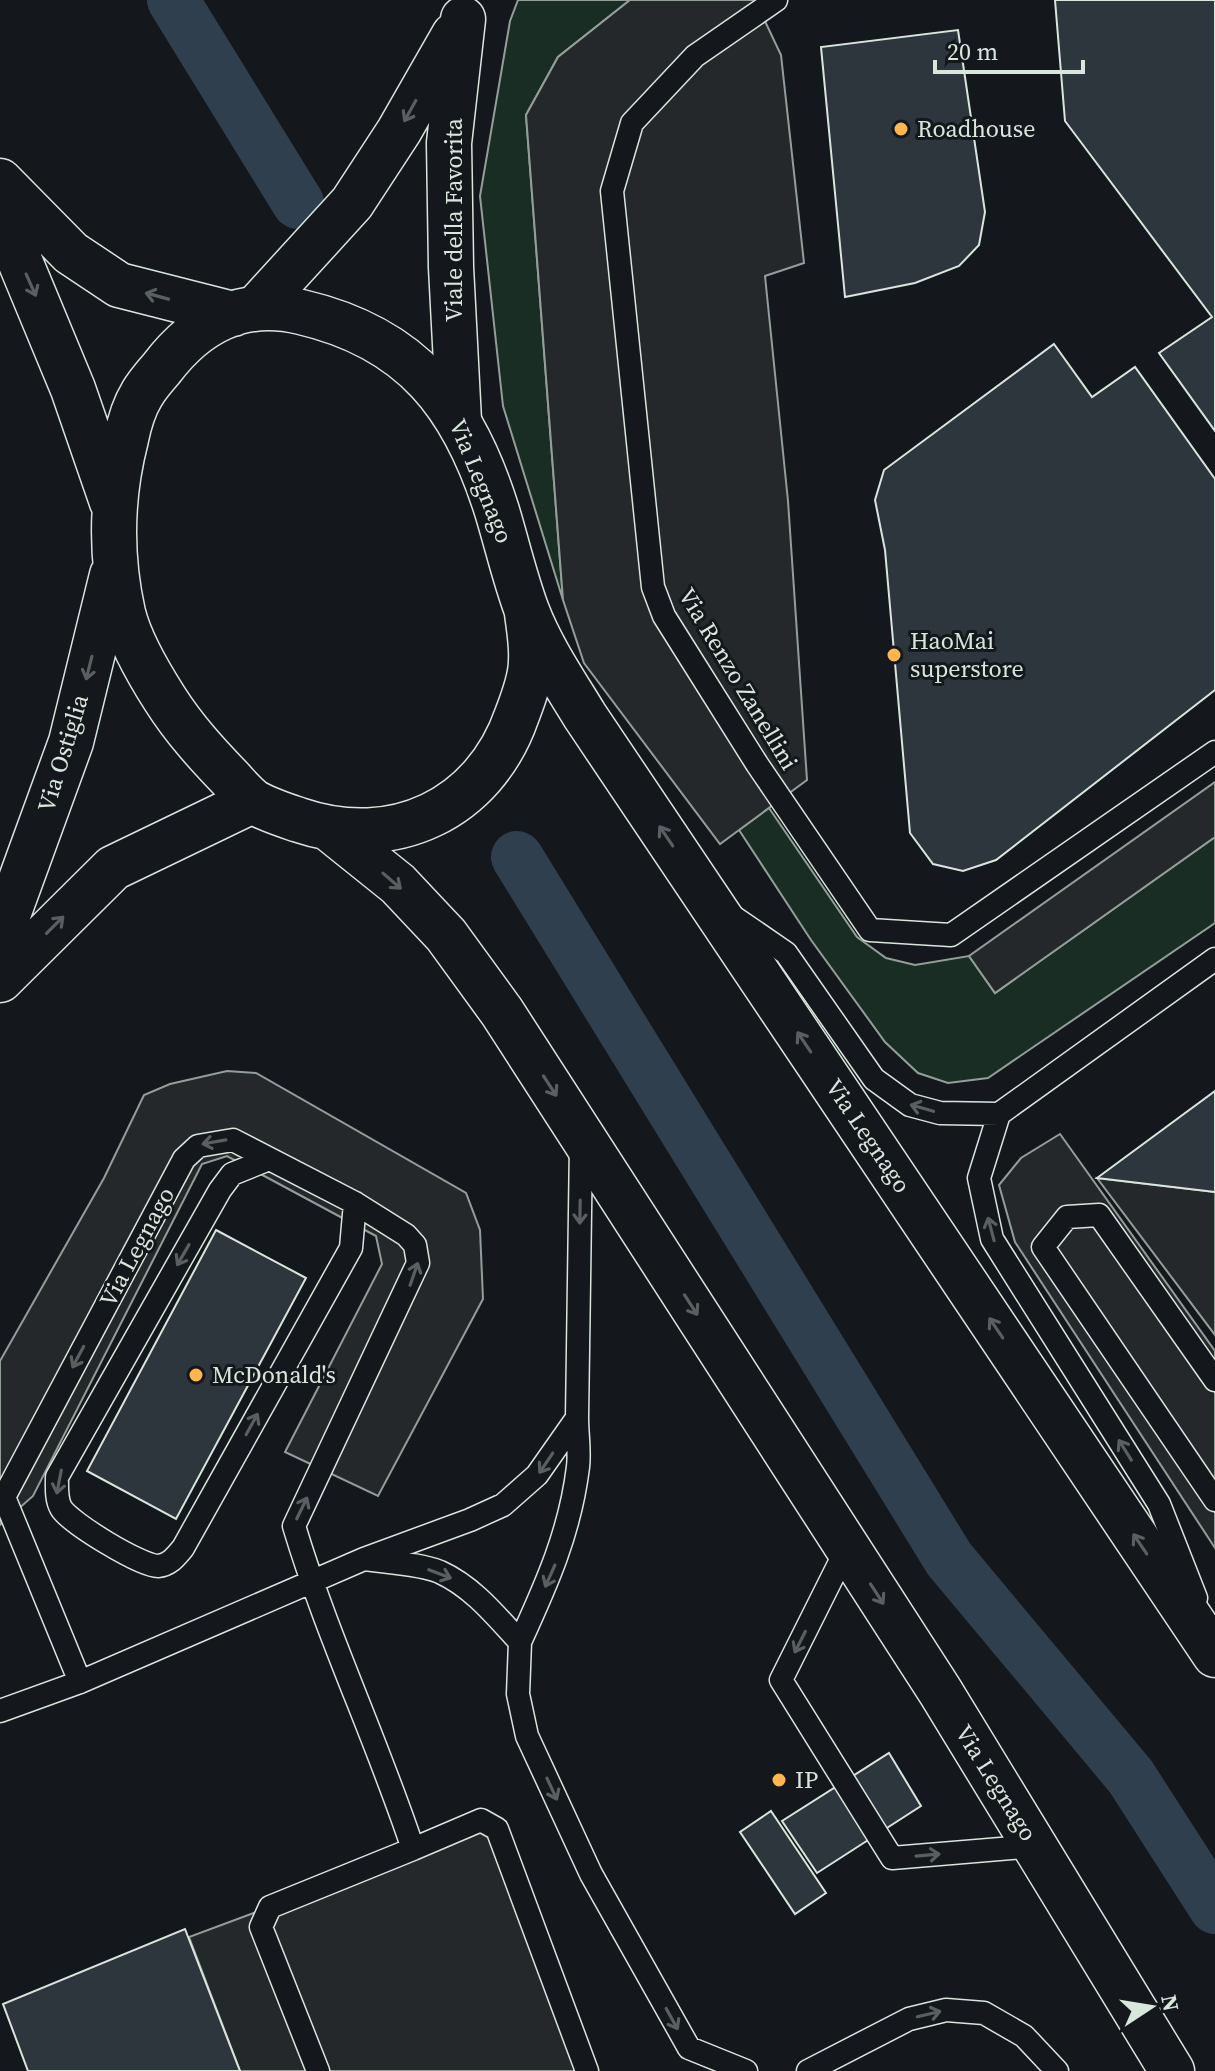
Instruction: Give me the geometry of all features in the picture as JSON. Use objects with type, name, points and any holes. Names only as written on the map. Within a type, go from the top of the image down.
[{"type":"main road","name":"Viale della Favorita","points":[[245,310],[352,203],[399,131],[466,10]]},
{"type":"main road","name":"Viale della Favorita","points":[[459,421],[451,267],[449,143],[466,10]]},
{"type":"main road","name":"Via Legnago","points":[[0,181],[71,253],[119,285],[245,310],[296,310],[330,319],[376,340],[420,370],[444,397],[459,421],[495,505],[527,613],[532,664],[522,700],[508,741],[482,779],[462,797],[436,814],[406,825],[376,830],[332,831]]},
{"type":"main road","name":"Via Legnago","points":[[0,213],[73,389],[113,505]]},
{"type":"main road","name":"Via Legnago","points":[[245,310],[215,320],[168,360],[141,395],[126,437],[113,505],[115,565],[124,618],[159,689],[200,747],[252,801],[332,831],[398,884],[446,935],[502,1012],[940,1691],[1172,2071]]},
{"type":"main road","name":"Via Ostiglia","points":[[0,937],[71,742],[115,565]]},
{"type":"main road","name":"Via Legnago","points":[[527,613],[585,716],[1215,1655]]},
{"type":"main road","points":[[0,980],[113,868],[252,801]]},
{"type":"lane","name":"Via Renzo Zanellini","points":[[776,0],[695,56],[632,123],[612,191],[653,587],[664,616],[757,764],[870,930],[951,935],[1215,752]]},
{"type":"lane","points":[[709,900],[786,953],[874,1079],[910,1105],[940,1113],[999,1114],[1215,959]]},
{"type":"lane","points":[[999,1114],[979,1178],[992,1239],[1159,1504],[1215,1648]]},
{"type":"lane","points":[[581,1134],[578,1464],[569,1518],[556,1564],[520,1642],[518,1694],[527,1736],[591,1874],[703,2071]]},
{"type":"lane","name":"Via Legnago","points":[[80,1682],[4,1497],[184,1159],[198,1146],[233,1140],[355,1203],[406,1235],[415,1245],[418,1263],[294,1526],[311,1582],[394,1792],[413,1849]]},
{"type":"lane","points":[[269,1159],[232,1174],[220,1190],[57,1477],[59,1505],[68,1518],[144,1563],[158,1566],[170,1562],[183,1548],[351,1248],[355,1203]]},
{"type":"lane","points":[[1215,1380],[1099,1215],[1067,1217],[1043,1247],[1215,1500]]},
{"type":"lane","points":[[0,1711],[80,1682],[364,1559],[503,1505],[537,1475],[577,1418]]},
{"type":"lane","points":[[847,1548],[781,1680],[892,1858],[1035,1846]]},
{"type":"lane","points":[[364,1559],[437,1571],[462,1584],[478,1596],[520,1642]]},
{"type":"lane","points":[[318,2071],[261,1927],[270,1907],[481,1820],[497,1829],[587,2071]]},
{"type":"lane","points":[[808,2071],[909,2019],[946,2010],[984,2013],[1024,2036],[1057,2071]]},
{"type":"lane","points":[[851,2071],[853,2064],[878,2037]]},
{"type":"lane","points":[[689,2048],[746,2071]]},
{"type":"green space","points":[[518,0],[630,0],[558,57],[526,115],[563,600],[503,406],[480,196],[510,21]]},
{"type":"green space","points":[[769,808],[857,937],[886,958],[915,965],[969,956],[995,993],[1215,837],[1215,923],[988,1078],[948,1083],[918,1073],[885,1042],[811,940],[739,830]]},
{"type":"shaded area","points":[[630,0],[755,0],[781,55],[804,263],[765,276],[788,501],[807,780],[720,844],[584,663],[563,600],[526,115],[558,57]]},
{"type":"shaded area","points":[[1215,782],[1215,837],[995,993],[969,956]]},
{"type":"shaded area","points":[[227,1071],[256,1073],[466,1193],[480,1230],[483,1299],[378,1496],[285,1452],[382,1264],[376,1236],[227,1156],[202,1164],[33,1496],[0,1525],[0,1361],[104,1178],[144,1095],[170,1084]]},
{"type":"shaded area","points":[[1060,1134],[1215,1351],[1215,1548],[1015,1242],[999,1185],[1021,1158]]},
{"type":"shaded area","points":[[1097,1178],[1215,1192],[1215,1335]]},
{"type":"shaded area","points":[[481,1820],[497,1829],[588,2071],[240,2071],[189,1937]]},
{"type":"building","points":[[1055,0],[1215,0],[1215,431],[1159,353],[1212,317],[1065,121]]},
{"type":"building","name":"Roadhouse","points":[[958,30],[985,212],[979,245],[959,266],[915,283],[845,297],[821,47]]},
{"type":"building","points":[[1054,344],[1092,397],[1135,367],[1215,479],[1215,690],[996,860],[963,871],[933,864],[910,833],[885,550],[875,500],[884,470]]},
{"type":"building","points":[[1215,1091],[1215,1192],[1097,1178]]},
{"type":"building","name":"McDonald's","points":[[216,1230],[306,1278],[176,1519],[87,1471]]},
{"type":"building","points":[[889,1753],[921,1806],[817,1873],[782,1821]]},
{"type":"building","points":[[771,1811],[826,1893],[795,1914],[740,1832]]},
{"type":"building","points":[[185,1929],[240,2071],[28,2071],[3,2004]]},
{"type":"waterway","points":[[173,0],[298,203]]},
{"type":"waterway","points":[[517,857],[949,1559],[1131,1777],[1215,1908]]},
{"type":"place","name":"Roadhouse","points":[[901,129]]},
{"type":"place","name":"HaoMai superstore","points":[[894,655]]},
{"type":"place","name":"McDonald's","points":[[196,1375]]},
{"type":"place","name":"IP","points":[[779,1780]]}]
